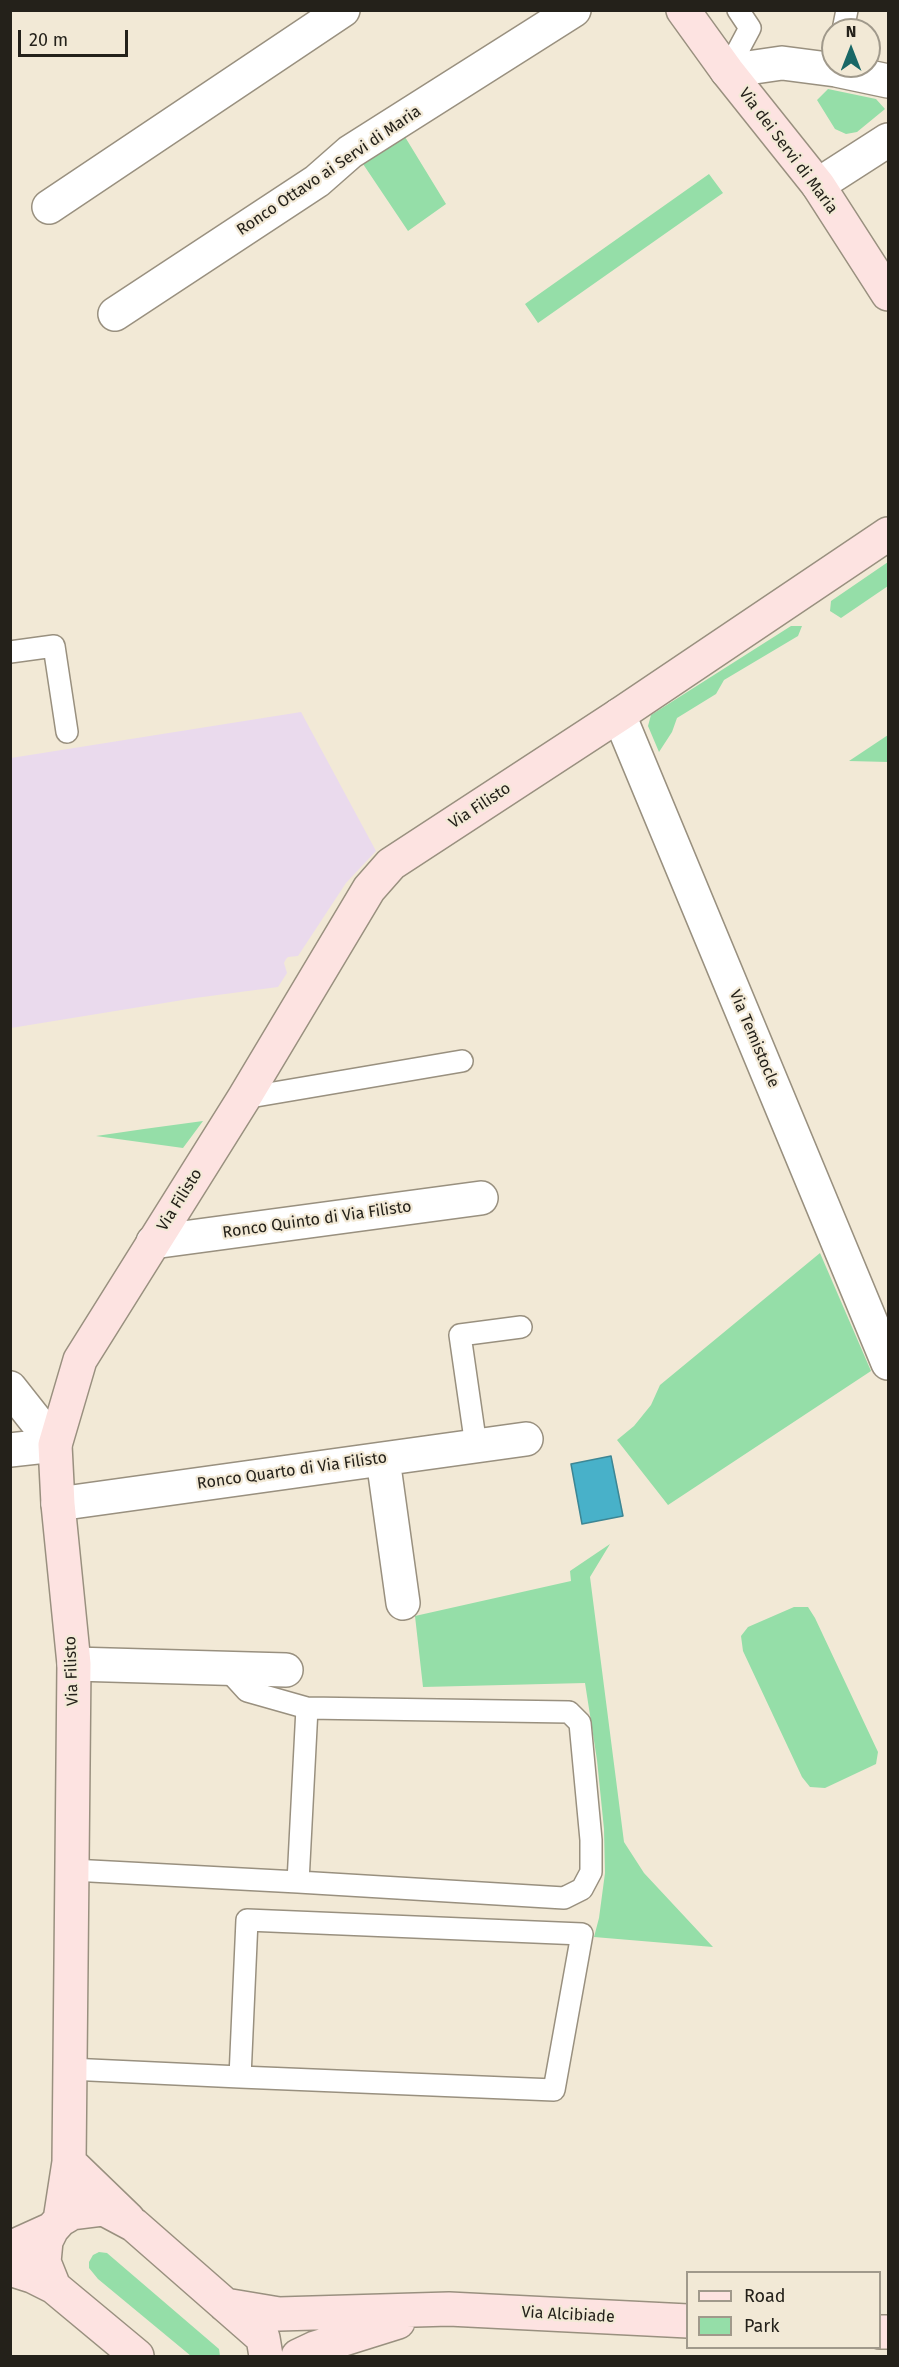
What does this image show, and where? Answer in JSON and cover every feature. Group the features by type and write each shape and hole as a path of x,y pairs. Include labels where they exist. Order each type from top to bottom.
{"street":[{"path":"49,207 343,10"},
{"name":"Ronco Ottavo ai Servi di Maria","path":"115,314 317,181 350,152 574,10"},
{"name":"Via dei Servi di Maria","path":"683,10 727,71 818,185 888,294"},
{"path":"727,71 782,63 821,67"},
{"path":"818,185 888,140"},
{"name":"Via Filisto","path":"54,2287 44,2262 46,2241 56,2224 69,2162 74,1664 58,1503 55,1445 80,1360 244,1098 369,889 391,864 888,534"},
{"name":"Via Temistocle","path":"618,715 888,1363"},
{"name":"Ronco Quinto di Via Filisto","path":"153,1242 481,1198"},
{"path":"10,1388 55,1445"},
{"name":"Ronco Quarto di Via Filisto","path":"58,1503 526,1439"},
{"path":"10,1450 55,1445"},
{"path":"383,1459 404,1603"},
{"path":"74,1664 286,1670"},
{"path":"69,2162 134,2224 263,2338 266,2356"},
{"path":"10,2248 72,2213 104,2209 134,2224"},
{"path":"10,2269 32,2276 54,2287 138,2356"},
{"path":"225,2305 279,2314 449,2309"},
{"path":"298,2356 375,2328 449,2309"},
{"name":"Via Alcibiade","path":"449,2309 686,2321"}],"lane":[{"path":"727,71 750,28 738,10"},
{"path":"10,652 54,646 67,732"},
{"path":"244,1098 462,1061"},
{"path":"476,1446 460,1335 521,1327"},
{"path":"72,1870 564,1898 582,1889 591,1872 591,1840 580,1722 569,1712 307,1708 247,1691 226,1668"},
{"path":"298,1882 307,1708"},
{"path":"69,2069 240,2077 554,2090 582,1934 247,1920 240,2077"}],"shaded area":[{"path":"301,712 376,851 346,883 298,956 286,959 284,963 287,973 278,987 11,1028 11,758"}],"green space":[{"path":"828,89 876,99 885,109 857,132 846,134 835,129 817,100"},
{"path":"402,132 446,204 408,231 359,158"},
{"path":"709,174 723,193 538,323 525,304"},
{"path":"888,562 888,586 841,618 830,611 831,601"},
{"path":"791,626 802,626 798,636 724,680 716,694 677,718 672,732 659,752 648,726 651,715"},
{"path":"888,735 888,762 849,761"},
{"path":"203,1121 183,1148 96,1136 144,1129"},
{"path":"820,1253 871,1371 668,1505 617,1440 634,1426 651,1405 660,1385"},
{"path":"610,1544 590,1577 624,1842 644,1873 713,1947 594,1937 605,1873 604,1829 597,1760 585,1683 423,1687 415,1616 571,1581 570,1571"},
{"path":"794,1607 808,1607 815,1618 878,1752 876,1764 825,1788 810,1787 802,1777 743,1651 741,1636 748,1627"},
{"path":"99,2252 107,2253 219,2349 220,2356 191,2356 98,2279 89,2268 89,2262 93,2255"}],"water":[{"path":"611,1456 623,1516 582,1524 571,1464"}]}
